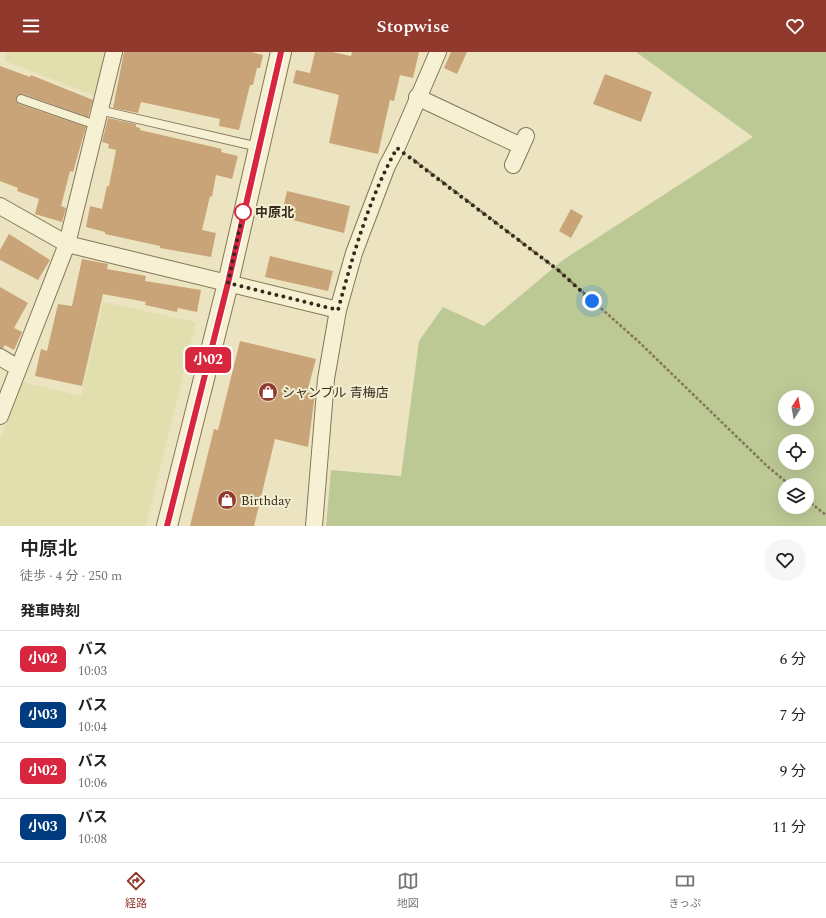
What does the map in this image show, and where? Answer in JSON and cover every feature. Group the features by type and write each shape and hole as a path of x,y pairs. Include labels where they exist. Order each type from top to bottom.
{"street":[{"path":"0,416 67,244 114,52"},
{"path":"167,526 228,283 281,52"},
{"path":"314,526 326,379 338,310 354,253 387,166 397,148 438,52"},
{"path":"418,97 523,141 513,166"},
{"path":"0,206 67,244 338,310"},
{"path":"0,357 18,368"}],"lane":[{"path":"21,99 98,118 259,147"}],"path":[{"path":"397,148 558,270 638,342 767,466 782,478"},
{"path":"814,506 826,515"}],"shaded area":[{"path":"7,52 106,52 95,96 5,61"},
{"path":"103,302 196,322 146,526 0,526 0,439 23,382 81,396"}],"green space":[{"path":"636,52 826,52 826,526 326,526 331,470 401,476 419,341 443,307 484,326 563,260 753,137"}],"building":[{"path":"124,52 251,52 263,55 260,68 257,68 253,85 250,85 239,130 219,126 220,119 141,102 138,113 113,108"},
{"path":"315,52 332,52 351,56 352,52 419,52 413,78 400,75 394,101 390,100 378,154 329,143 339,95 293,83 296,70 310,73"},
{"path":"451,52 467,52 457,74 444,68"},
{"path":"0,66 30,77 31,75 93,100 88,117 23,94 18,95 16,98 19,104 86,127 73,172 70,171 61,206 66,208 62,222 35,214 39,199 17,191 18,188 0,181"},
{"path":"605,74 652,92 641,122 593,104"},
{"path":"108,118 136,124 136,127 140,128 140,130 222,149 221,152 238,156 232,179 216,175 212,197 210,196 202,230 216,233 211,257 160,248 160,246 105,234 105,232 86,227 90,206 102,209 107,186 109,186 116,150 108,148 109,144 102,142"},
{"path":"287,191 350,206 344,233 281,217"},
{"path":"571,209 583,216 571,238 559,231"},
{"path":"9,234 50,260 38,280 0,260 0,250"},
{"path":"270,256 333,271 328,291 265,277"},
{"path":"82,259 108,264 107,269 146,276 145,281 201,290 197,312 178,308 177,312 145,305 146,302 103,294 82,386 35,376 41,349 47,351 58,304 72,306"},
{"path":"0,287 28,303 14,328 22,332 14,350 5,345 3,348 0,348"},
{"path":"240,341 316,359 307,392 315,394 308,447 275,439 254,526 190,526 214,429 218,430"}],"bus line":[{"name":"小02","path":"167,526 228,283 281,52"}],"place":[{"name":"中原北","path":"243,212"},
{"name":"シャンブル 青梅店","path":"268,392"},
{"name":"Birthday","path":"227,500"}],"route":[{"path":"243,212 244,211 228,283 338,310 354,253 387,166 397,148 558,270 592,301"}]}
